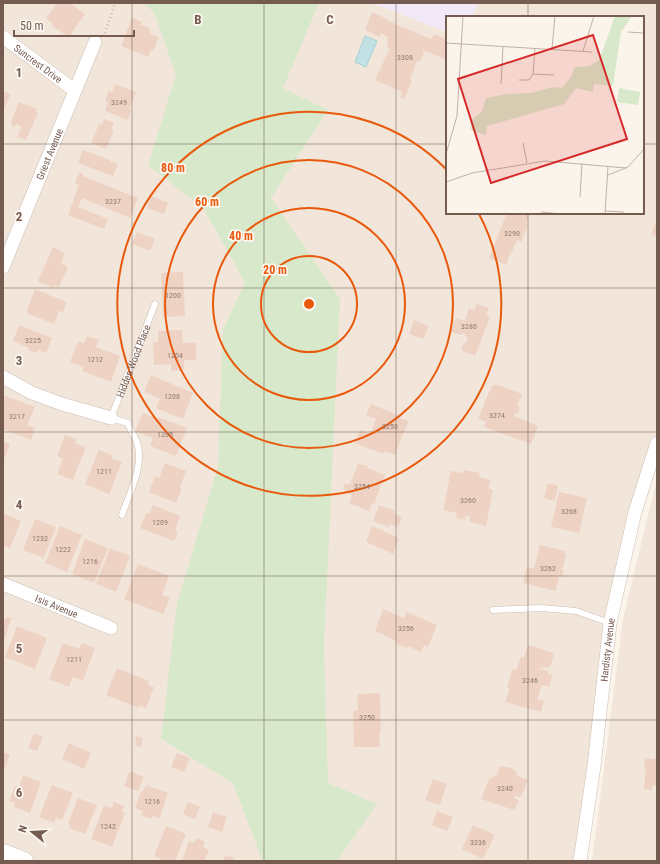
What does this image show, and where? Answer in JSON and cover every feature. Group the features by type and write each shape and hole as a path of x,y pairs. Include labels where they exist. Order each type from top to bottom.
{"street":[{"name":"Suncrest Drive","path":"3,37 74,90"},
{"name":"Griest Avenue","path":"3,266 74,90 99,40"},
{"path":"3,377 32,393 62,404 111,418"},
{"name":"Hardisty Avenue","path":"580,861 594,766 610,623 635,512 657,443"},
{"name":"Isis Avenue","path":"3,584 111,628"},
{"path":"3,853 24,861"}],"lane":[{"name":"Hidden Wood Place","path":"111,418 154,304"},
{"path":"111,418 128,423 131,433 138,444 139,457 136,474 122,515"},
{"path":"493,610 540,608 576,611 610,623"}],"path":[{"path":"99,40 115,3"}],"shaded area":[{"path":"3,3 372,3 446,32 446,214 644,214 644,16 473,16 478,3 657,3 657,447 610,623 580,861 3,861"},
{"path":"372,3 478,3 473,16 446,16 446,32"},
{"path":"657,478 657,861 592,861 623,619"}],"green space":[{"path":"143,3 319,3 283,88 328,110 271,198 340,299 324,645 328,783 377,804 337,861 262,860 233,783 161,739 177,604 218,466 223,330 245,282 203,208 148,165 176,75 154,12"}],"water":[{"path":"365,36 377,41 366,67 355,62"}],"building":[{"path":"57,3 70,3 85,14 69,37 52,26 53,24 46,18"},
{"path":"372,12 387,19 386,20 431,39 434,34 446,39 446,60 423,50 422,52 424,53 420,62 417,61 410,79 412,80 404,100 400,98 402,92 375,80 390,48 388,48 388,37 381,33 380,37 365,30"},
{"path":"132,18 142,22 140,25 150,28 150,34 159,37 153,51 151,50 148,57 121,46"},
{"path":"115,84 136,92 129,110 131,110 128,120 105,111 108,102 105,101 107,95 109,91 112,92"},
{"path":"3,91 11,94 3,111"},
{"path":"19,102 37,109 36,112 38,113 26,140 17,137 22,127 16,124 15,127 11,125"},
{"path":"104,119 114,123 112,129 114,130 106,149 91,143 99,124 102,125"},
{"path":"83,150 118,164 113,176 78,163"},
{"path":"79,172 83,174 83,176 138,198 130,218 82,198 78,207 108,219 104,229 68,215 79,185 75,183"},
{"path":"151,196 168,203 164,214 147,208"},
{"path":"507,214 530,214 526,225 528,225 521,242 517,240 506,265 489,258"},
{"path":"657,220 657,237 651,234"},
{"path":"137,232 155,239 150,251 132,244"},
{"path":"53,247 65,253 61,263 68,267 59,287 54,285 53,288 38,281"},
{"path":"183,272 185,316 163,317 161,273"},
{"path":"35,289 67,302 63,312 59,311 54,324 26,313"},
{"path":"477,304 489,308 486,315 490,317 475,356 461,350 468,338 465,336 466,334 463,333 461,335 449,331 453,320 456,321 457,318 465,321 469,308 474,310"},
{"path":"414,320 429,326 423,339 409,334"},
{"path":"19,325 52,338 46,353 38,350 37,353 28,350 29,348 13,341"},
{"path":"182,330 183,343 196,342 196,360 184,360 184,370 171,371 171,364 154,365 153,342 158,342 158,331"},
{"path":"87,336 99,340 96,347 120,356 111,382 82,371 84,367 70,362 78,341 84,343"},
{"path":"151,375 193,393 183,419 156,408 160,399 144,392"},
{"path":"495,384 522,394 517,406 520,407 518,414 515,413 514,416 538,426 531,444 484,427 486,422 478,419 492,385 494,386"},
{"path":"3,395 35,407 27,425 35,428 31,440 3,429"},
{"path":"371,404 398,415 397,417 409,421 395,455 384,451 383,454 355,443 360,430 370,434 376,419 366,415"},
{"path":"143,413 187,428 176,456 150,446 153,438 135,431"},
{"path":"65,435 77,440 75,443 86,447 73,480 57,474 63,459 57,456"},
{"path":"3,441 10,444 3,462"},
{"path":"99,450 113,456 112,459 122,462 109,494 85,484"},
{"path":"165,463 186,471 180,488 182,489 176,503 149,492 155,476 159,478"},
{"path":"358,464 368,466 367,468 385,475 374,504 372,503 369,511 349,503 352,495 346,493 347,492 343,488 344,484 350,484"},
{"path":"464,470 480,473 479,477 491,480 488,488 493,490 486,526 469,522 470,516 466,516 465,520 456,518 457,513 443,510 451,471 463,473"},
{"path":"548,483 558,486 555,501 544,498"},
{"path":"559,492 587,498 579,533 551,527"},
{"path":"153,505 180,516 175,531 178,532 174,541 140,528 146,513 149,514"},
{"path":"379,505 395,511 394,514 402,517 398,527 390,524 389,527 373,521"},
{"path":"3,513 21,521 10,548 3,545"},
{"path":"35,519 56,527 44,558 23,550"},
{"path":"60,526 82,535 67,572 45,563"},
{"path":"372,526 399,538 393,554 366,542"},
{"path":"85,539 108,548 94,583 72,574"},
{"path":"540,545 565,551 564,554 566,554 563,568 561,568 561,570 564,570 562,577 559,576 556,591 523,583 527,567 534,569"},
{"path":"110,548 130,556 116,592 96,584"},
{"path":"138,564 169,576 162,595 170,598 163,614 124,599"},
{"path":"383,609 404,618 407,612 437,625 428,647 424,645 421,652 408,646 407,648 395,643 396,641 375,631"},
{"path":"7,617 12,618 3,642 3,619 5,620"},
{"path":"17,626 47,638 35,669 5,657"},
{"path":"63,643 79,649 82,643 95,648 83,681 73,677 69,687 49,679"},
{"path":"528,645 554,653 551,666 550,665 549,668 541,667 540,669 548,671 548,674 553,674 549,687 542,685 537,699 544,701 541,712 505,702 510,689 507,688 512,669 516,670 521,657 524,658"},
{"path":"117,668 149,681 148,685 154,687 146,708 140,705 139,708 106,695"},
{"path":"380,693 380,747 354,747 353,711 358,710 357,694"},
{"path":"34,733 43,737 37,751 28,748"},
{"path":"136,736 143,738 141,747 135,746"},
{"path":"69,743 91,753 84,769 62,759"},
{"path":"3,752 10,755 3,773"},
{"path":"177,753 190,758 184,772 171,767"},
{"path":"656,753 657,786 653,785 652,790 644,789 646,769 644,768 645,758 655,759"},
{"path":"500,766 512,768 517,772 516,775 528,780 521,797 514,796 514,798 519,800 514,810 481,799 489,779 497,775"},
{"path":"130,771 144,777 138,791 124,786"},
{"path":"23,775 41,782 30,813 14,807 15,803 9,801 15,786 19,787"},
{"path":"433,779 447,784 440,805 425,800"},
{"path":"52,785 73,793 62,820 56,818 54,823 39,817"},
{"path":"146,785 168,793 160,818 153,816 152,819 141,816 143,811 135,808 141,791 143,792"},
{"path":"78,798 97,805 85,834 69,828 70,824 68,823"},
{"path":"114,802 124,806 122,812 125,813 112,847 91,839 104,805 112,808"},
{"path":"188,802 200,807 195,819 183,814"},
{"path":"437,811 453,817 447,831 432,825"},
{"path":"213,812 227,817 222,832 208,827"},
{"path":"473,825 495,835 483,859 462,849"},
{"path":"166,826 186,834 175,861 159,861 160,859 154,856"},
{"path":"197,838 205,842 203,847 209,850 204,861 182,861 189,841 194,843"},
{"path":"225,855 234,858 233,861 223,861"}]}
